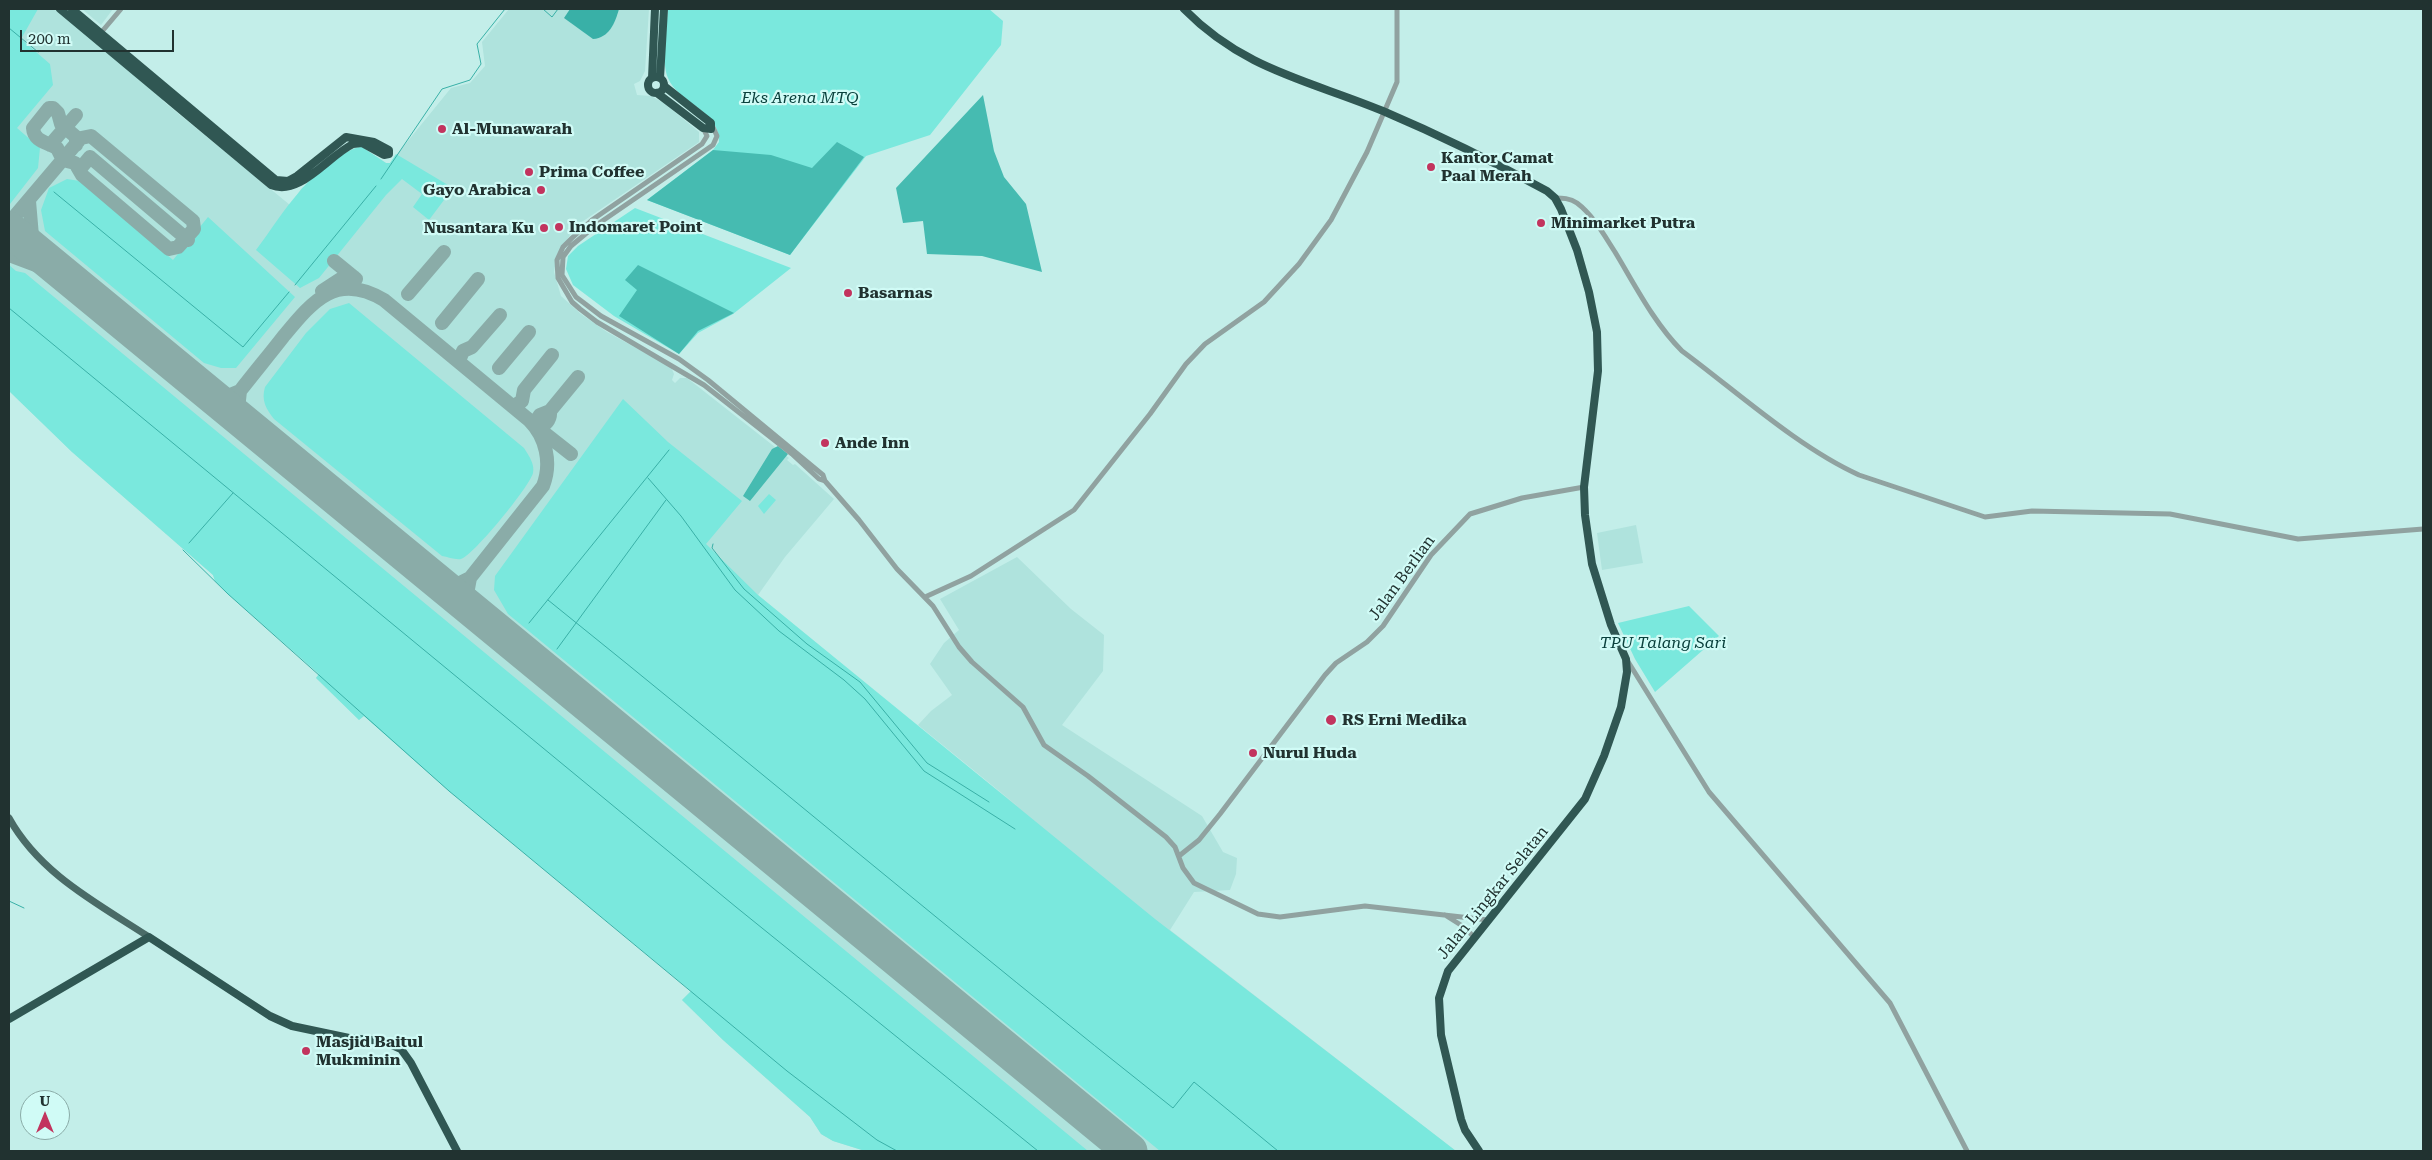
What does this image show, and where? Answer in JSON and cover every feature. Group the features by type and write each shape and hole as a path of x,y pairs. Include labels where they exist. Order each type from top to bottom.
{"highway":[{"path":"60,9 99,36 276,180 288,181 329,156 357,143 369,146 387,156 390,152 374,142 346,137 329,156"},
{"path":"72,9 99,36"},
{"path":"655,9 659,81 662,90 657,93"},
{"path":"659,81 664,9"},
{"path":"1184,9 1204,29 1233,49 1268,68 1385,112 1536,185 1555,198 1577,250 1589,292 1598,344 1598,371 1584,487 1585,515 1590,558 1611,625 1626,659"},
{"path":"659,81 711,123 711,129 703,128 657,93 649,89 648,82 659,81"},
{"name":"Jalan Lingkar Selatan","path":"1479,1151 1464,1130 1461,1120 1441,1035 1439,1016 1440,990 1448,971 1585,799 1604,756 1621,707 1627,672 1626,659"},
{"path":"9,1020 148,937 270,1016 300,1028 349,1038 383,1041 401,1049 411,1063 457,1151"}],"main road":[{"path":"9,818 26,846 42,864 148,937"}],"street":[{"path":"99,36 121,9"},
{"path":"925,597 971,576 1059,521 1082,502 1186,364 1209,339 1264,302 1299,264 1331,220 1385,112 1397,82 1399,71 1398,9"},
{"path":"711,123 717,136 713,144 595,226 571,246 563,257 562,276 576,297 601,316 679,359 708,380 823,475 825,482"},
{"path":"703,128 707,136 702,144 592,220 563,247 557,260 558,278 572,302 597,322 704,385 825,482 854,514 898,569 925,597 972,662 1023,708 1044,745 1088,776 1166,837 1179,856 1183,868 1194,883 1258,914 1280,917 1365,906 1488,920"},
{"path":"1555,198 1564,198 1575,202 1594,221 1653,314 1670,339 1682,351 1793,434 1840,466 1859,475 1985,517 2041,510 2170,514 2298,539 2423,529"},
{"path":"592,220 595,226"},
{"path":"704,385 708,380"},
{"name":"Jalan Berlian","path":"1179,856 1199,840 1336,663 1367,642 1383,626 1431,555 1470,514 1522,498 1584,487"},
{"path":"1626,659 1708,792 1890,1002 1967,1151"},
{"path":"1442,914 1464,927 1474,937"}],"shaded area":[{"path":"9,9 56,9 161,95 163,101 290,205 301,189 343,154 354,148 362,147 386,163 390,163 451,88 470,83 485,66 482,42 509,9 649,9 645,71 640,81 634,84 637,95 651,96 664,103 699,132 699,142 576,226 557,255 554,272 561,296 581,314 607,332 671,367 674,374 672,380 675,383 680,378 687,378 789,458 787,460 793,465 795,464 834,499 785,557 758,595 935,741 1020,808 918,725 931,711 952,695 930,664 944,643 959,630 940,599 1017,557 1071,609 1104,635 1103,671 1062,725 1202,816 1223,852 1237,858 1236,874 1230,890 1194,892 1170,930 1456,1151 865,1151 833,1141 821,1134 810,1117 723,1040 682,1000 691,991 449,791 364,716 359,720 316,678 319,674 228,594 215,581 213,575 72,452 9,391"},
{"path":"82,9 113,9 101,25"},
{"path":"570,9 619,9 616,19 607,33 593,39 564,18"},
{"path":"983,95 994,151 1004,177 1026,204 1042,272 982,256 927,254 923,221 903,223 896,188"},
{"path":"837,142 864,157 790,255 647,200 713,150 771,155 812,168"},
{"path":"638,265 734,313 698,331 679,354 619,316 637,290 625,280"},
{"path":"778,446 788,454 750,501 743,496 772,449"},
{"path":"1636,525 1643,563 1602,570 1597,533"}],"green space":[{"path":"9,9 38,9 21,39 50,64 53,85 17,128 40,148 38,168 10,204"},
{"name":"Eks Arena MTQ","path":"668,9 989,9 1003,21 1001,45 930,135 866,156 790,255 647,200 713,150 719,142 718,131 713,122 673,87 668,78 665,54"},
{"path":"362,147 386,163 390,163 396,154 453,188 429,220 413,207 422,194 402,179 386,195 319,278 300,288 256,250 288,205 305,185 338,157 355,148"},
{"path":"67,179 80,181 173,260 208,217 295,297 236,368 221,368 204,363 45,231 41,210 49,188"},
{"path":"635,208 791,268 733,314 698,333 679,354 614,316 573,285 566,269 568,256 578,246"},
{"path":"9,265 16,271 25,273 1088,1151 865,1151 833,1141 821,1134 810,1117 723,1040 682,1000 691,991 449,791 364,716 359,720 316,678 319,674 228,594 215,581 213,575 72,452 9,391"},
{"path":"349,303 524,448 531,460 533,473 522,492 488,534 461,559 442,556 274,419 267,408 264,400 265,387 306,333 330,309"},
{"path":"623,399 668,442 742,501 706,544 758,595 1155,919 1456,1151 1160,1151 508,614 494,590 495,576"},
{"path":"769,494 776,500 764,514 758,506"},
{"name":"TPU Talang Sari","path":"1689,606 1719,636 1655,692 1635,659 1618,623"}],"waterway":[{"path":"381,179 442,89 470,80 481,64 477,44 505,9"},
{"path":"543,9 552,17 558,9"},
{"path":"9,28 38,52"},
{"path":"295,285 376,186"},
{"path":"54,192 243,347 289,292"},
{"path":"9,308 736,907 1038,1151"},
{"path":"529,623 669,450"},
{"path":"648,478 681,516 735,590 779,631 844,680 865,699 924,771 1015,829"},
{"path":"189,543 233,493"},
{"path":"557,649 666,500"},
{"path":"713,544 712,548 744,589 807,644 860,682 927,763 989,802"},
{"path":"183,550 228,594 449,791 787,1071 877,1140 897,1151"},
{"path":"548,600 1173,1108 1194,1082 1278,1151"},
{"path":"9,901 24,908"}],"taxiway":[{"path":"9,223 81,138 91,136 193,221 194,229 178,247 169,249 82,175 75,163 63,160 57,148 38,139 33,128 49,108 53,108 58,113 61,124 76,137 76,145"},
{"path":"50,145 76,115"},
{"path":"80,169 90,157 188,240"},
{"path":"29,201 32,236 42,257"},
{"path":"408,294 444,252"},
{"path":"9,255 62,275 99,304"},
{"path":"334,261 356,279"},
{"path":"322,291 342,278 354,277"},
{"path":"442,323 478,279"},
{"path":"244,422 238,409 240,391 304,312 315,302 326,294 352,289 367,292 384,300 529,420 540,434 546,451 547,468 543,486 470,578 467,594 470,609"},
{"path":"459,361 463,351 472,347 500,315"},
{"path":"499,368 529,332"},
{"path":"514,406 522,401 524,390 552,355"},
{"path":"550,411 578,377"},
{"path":"211,395 223,398 240,391"},
{"path":"537,429 540,427 543,426 547,422 550,417 550,411 540,415 534,424 538,428 571,454"},
{"path":"438,582 458,584 470,578"}],"runway":[{"path":"9,229 1130,1151"}],"place":[{"name":"Al-Munawarah","path":"442,129"},
{"name":"Kantor Camat Paal Merah","path":"1431,167"},
{"name":"Prima Coffee","path":"529,172"},
{"name":"Gayo Arabica","path":"541,190"},
{"name":"Minimarket Putra","path":"1541,223"},
{"name":"Indomaret Point","path":"559,227"},
{"name":"Nusantara Ku","path":"544,228"},
{"name":"Basarnas","path":"848,293"},
{"name":"Ande Inn","path":"825,443"},
{"name":"RS Erni Medika","path":"1331,720"},
{"name":"Nurul Huda","path":"1253,753"},
{"name":"Masjid Baitul Mukminin","path":"306,1051"}]}
